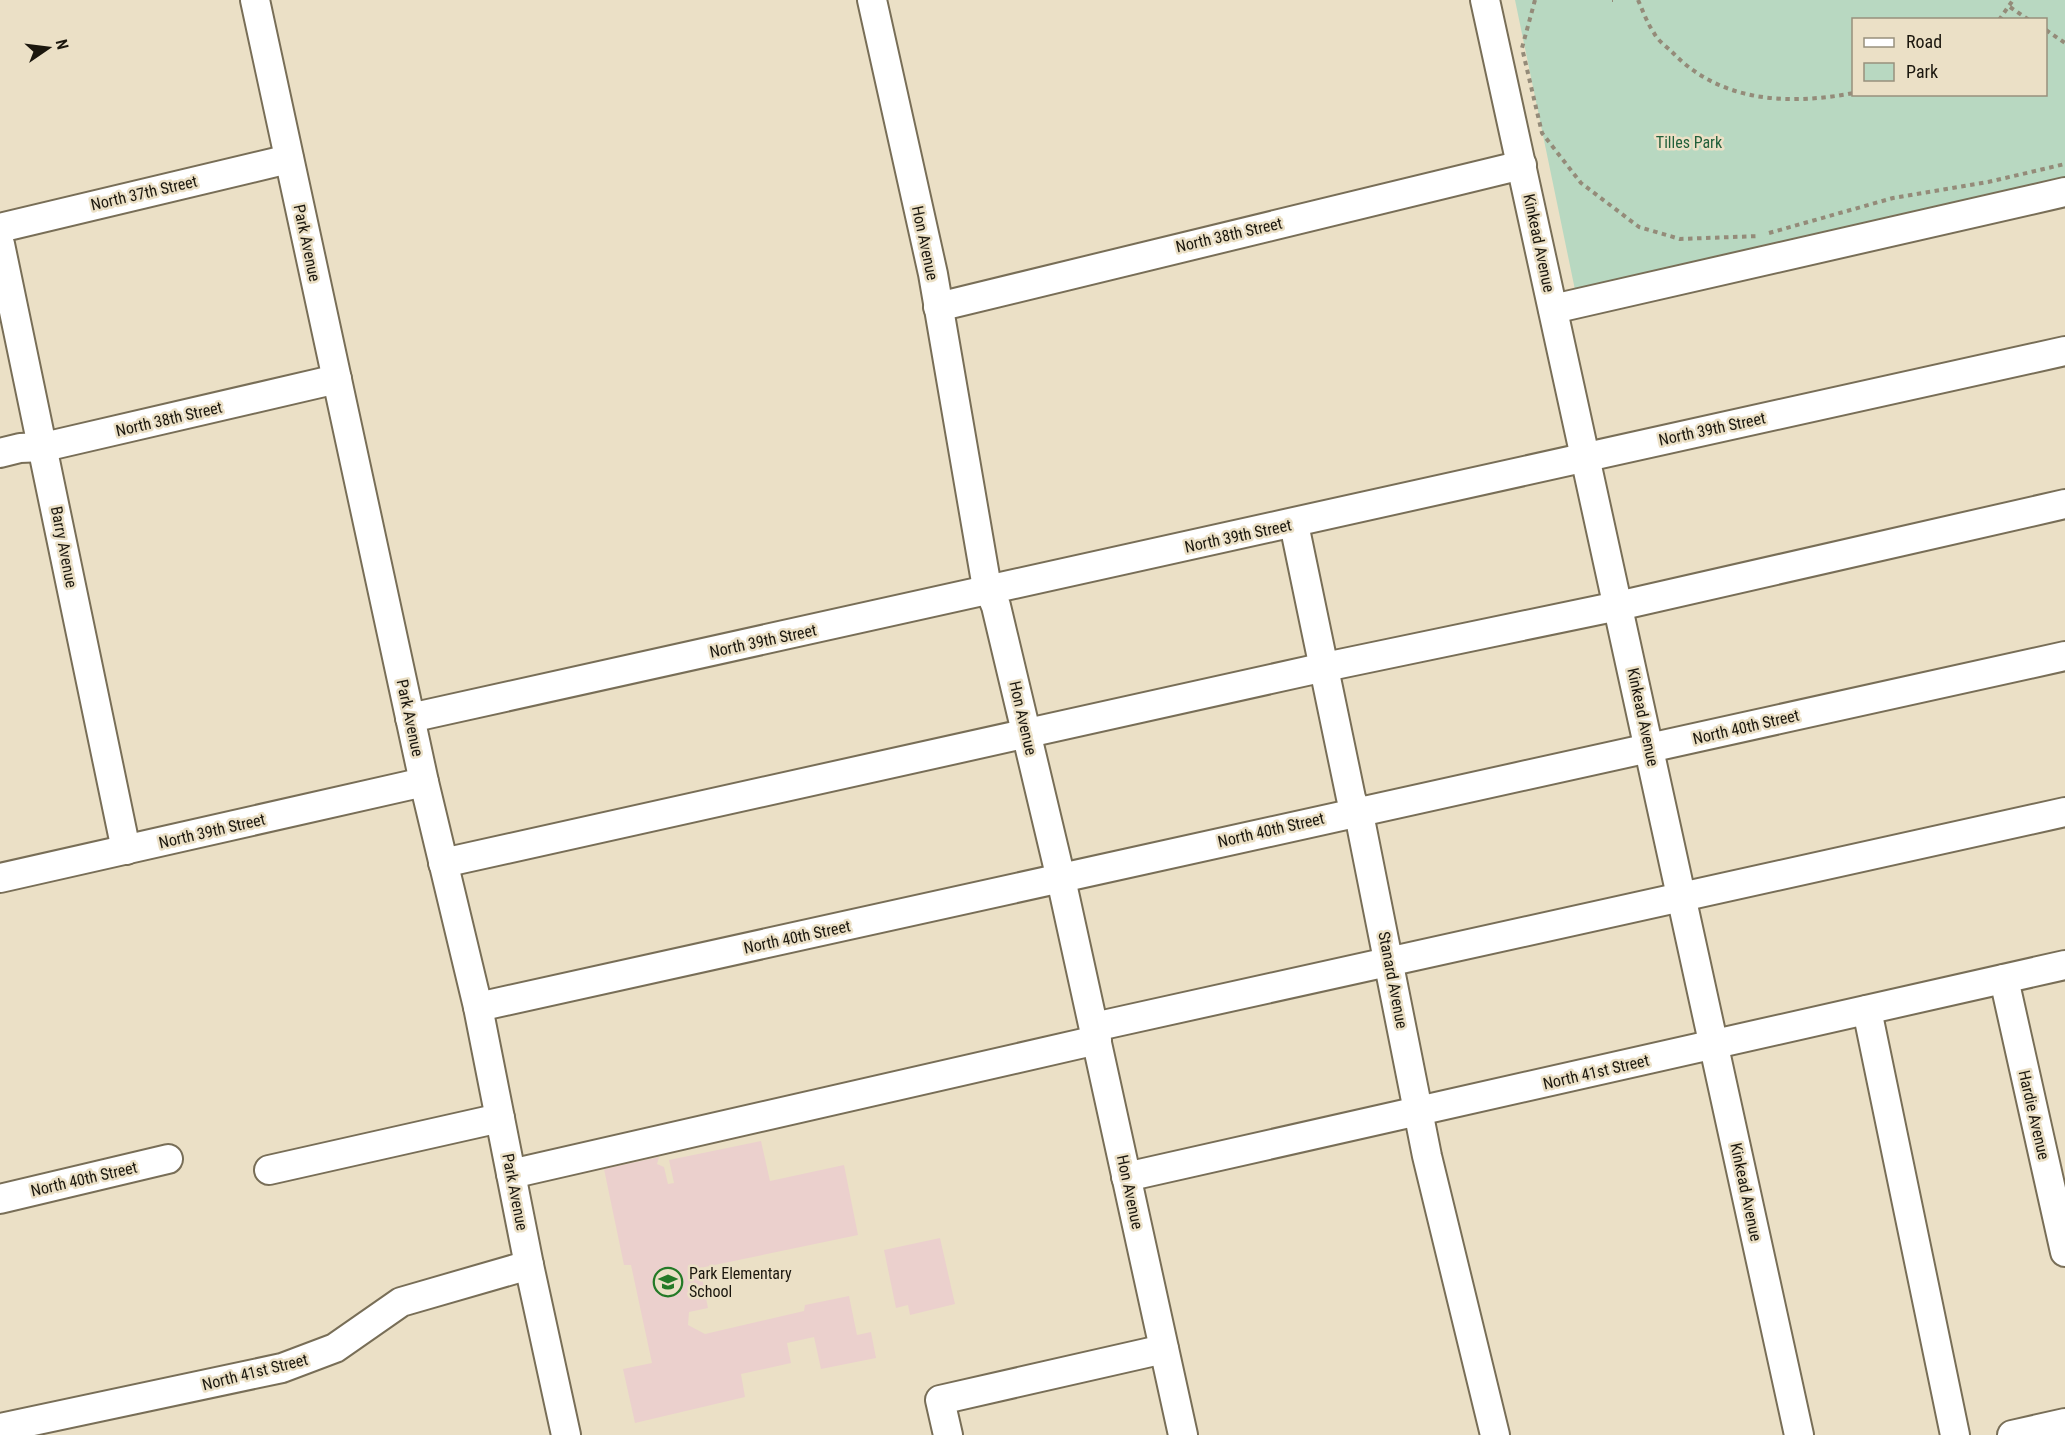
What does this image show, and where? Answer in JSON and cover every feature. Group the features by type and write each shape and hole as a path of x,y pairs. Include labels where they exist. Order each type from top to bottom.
{"street":[{"name":"Park Avenue","path":"255,0 424,782 478,1007 529,1265 566,1435"},
{"name":"Hon Avenue","path":"872,0 938,307 966,477 990,591 996,606 1061,879 1183,1435"},
{"name":"Kinkead Avenue","path":"1485,0 1799,1435"},
{"name":"North 37th Street","path":"0,228 289,159"},
{"name":"North 38th Street","path":"938,307 1522,165"},
{"path":"1553,309 2065,192"},
{"name":"Barry Avenue","path":"0,244 126,850"},
{"name":"North 39th Street","path":"410,718 1294,524 2065,351"},
{"name":"North 38th Street","path":"0,453 20,448 44,447 337,379"},
{"path":"443,863 1325,667 1618,606 2065,504"},
{"name":"Stanard Avenue","path":"1294,524 1351,798 1389,960 1418,1112 1495,1435"},
{"name":"North 40th Street","path":"478,1007 2065,656"},
{"name":"North 39th Street","path":"0,878 424,782"},
{"path":"511,1174 1389,960 1682,898 2065,812"},
{"name":"North 41st Street","path":"1126,1177 2065,965"},
{"name":"Hardie Avenue","path":"2004,979 2065,1252"},
{"path":"1867,1010 1955,1435"},
{"path":"269,1170 500,1118"},
{"name":"North 40th Street","path":"0,1199 168,1159"},
{"name":"North 41st Street","path":"0,1428 282,1368 335,1348 401,1302 529,1265"},
{"path":"948,1435 940,1400 1164,1349"},
{"path":"2012,1435 2061,1428"}],"path":[{"path":"1535,0 1522,48 1542,134 1581,183 1639,227 1680,239 1758,236 1893,198 1988,182 2065,164"},
{"path":"1638,0 1654,34 1685,66 1727,90 1766,99 1816,100 1852,93"},
{"path":"2001,18 2013,0"},
{"path":"2010,7 2026,18"},
{"path":"2047,31 2065,43"}],"shaded area":[{"name":"Park Elementary School","path":"761,1141 770,1181 844,1165 858,1235 700,1268 708,1308 689,1312 688,1325 705,1334 804,1311 805,1305 849,1296 857,1335 871,1332 876,1358 821,1369 814,1337 787,1343 791,1363 741,1374 745,1397 635,1423 623,1369 652,1363 631,1265 624,1265 604,1169 659,1157 657,1164 664,1167 668,1184 674,1183 669,1160"},
{"path":"940,1238 955,1304 910,1315 908,1305 896,1308 884,1250"}],"green space":[{"name":"Tilles Park","path":"1515,0 2065,0 2065,200 1580,314"}],"place":[{"name":"Park Elementary School","path":"668,1282"}]}
